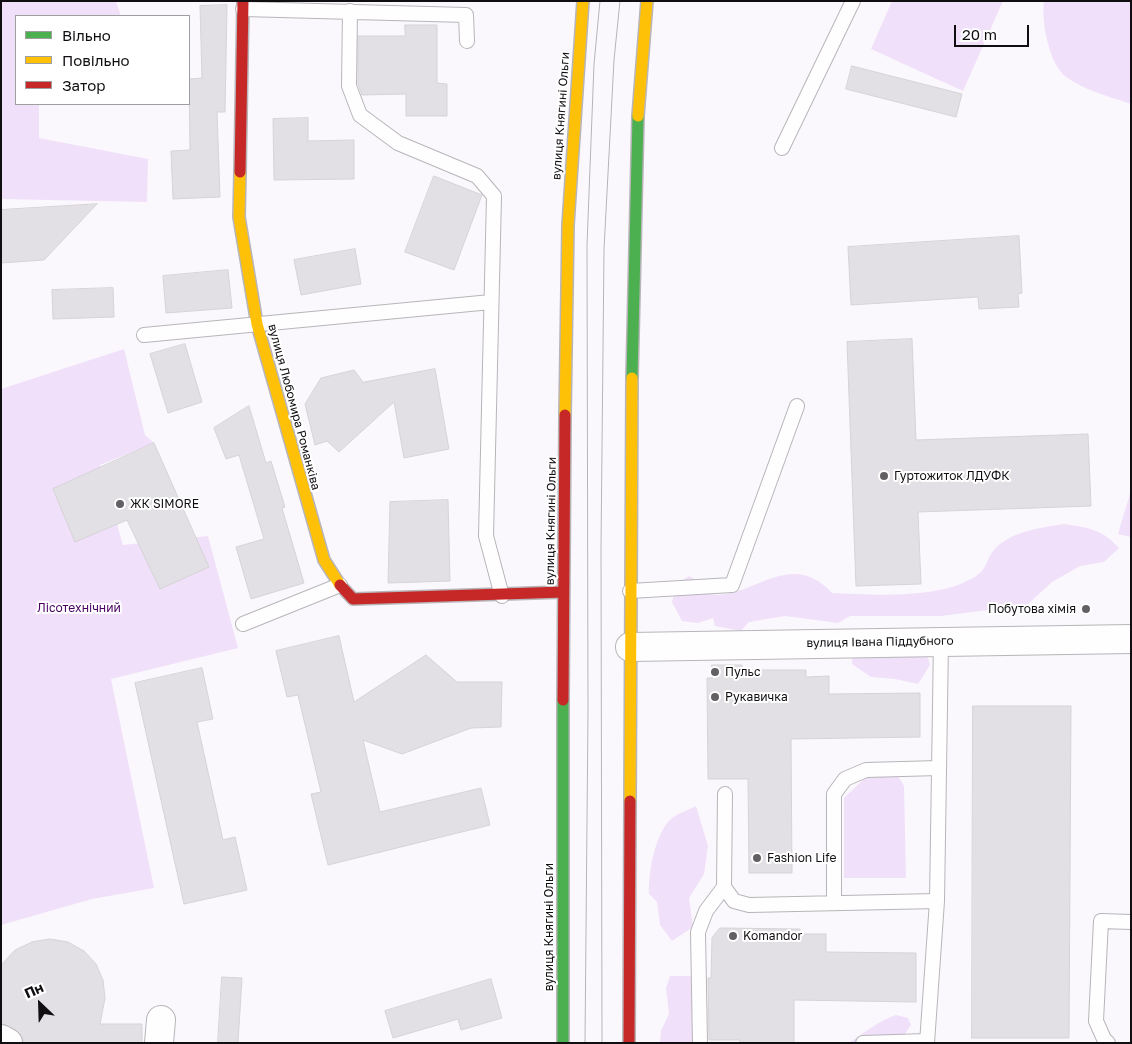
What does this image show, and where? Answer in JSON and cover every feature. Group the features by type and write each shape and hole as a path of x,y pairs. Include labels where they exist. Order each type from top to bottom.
{"main road":[{"name":"вулиця Княгині Ольги","path":"563,1043 563,592 568,225 583,1"},
{"path":"629,1043 630,590 637,129 647,1"},
{"name":"вулиця Любомира Романківа","path":"243,5 240,217 257,324 303,492 324,560 340,586 353,599 502,596 563,592"}],"street":[{"name":"вулиця Івана Піддубного","path":"630,648 1131,639"},
{"path":"1,1039 8,1043"}],"lane":[{"path":"782,148 853,1"},
{"path":"243,5 466,15 467,41"},
{"path":"350,11 349,86 360,115 398,143 477,176 494,196 486,536 502,596"},
{"path":"144,335 491,302"},
{"path":"630,590 732,585 797,406"},
{"path":"243,624 340,586"},
{"path":"863,1043 927,1042 937,901 940,641"},
{"path":"834,902 834,794 845,779 866,770 938,768"},
{"path":"725,794 724,887 734,901 749,905 937,901"},
{"path":"700,1043 698,932 706,911 724,887"},
{"path":"1108,1043 1104,1039 1096,1021 1101,921 1131,922"}],"green space":[{"path":"1,1 116,1 121,15 15,15 15,105 39,105 39,138 148,159 147,202 1,199"},
{"path":"892,1 1003,1 963,91 871,49"},
{"path":"1044,1 1131,1 1131,104 1081,86 1060,71 1051,53 1045,30"},
{"name":"Лісотехнічний","path":"124,349 145,435 154,443 100,465 123,545 208,536 238,648 111,679 154,888 92,899 1,925 1,389"},
{"path":"1131,490 1131,537 1118,534"},
{"path":"1064,524 1101,533 1119,548 1104,562 1080,566 1052,582 1027,605 1010,615 988,610 941,616 850,616 838,623 785,616 749,622 741,631 715,626 713,618 698,623 682,621 672,602 677,584 689,576 704,585 709,594 739,591 770,579 800,574 816,580 832,593 888,595 929,592 966,582 980,573 994,550 1009,538 1026,531"},
{"path":"854,641 924,644 930,665 918,684 895,679 871,677 852,664"},
{"path":"867,776 898,776 904,786 906,878 844,878 844,798"},
{"path":"696,806 708,846 704,874 689,898 693,927 672,941 660,925 657,902 649,894 651,865 657,843 666,824 674,816"},
{"path":"670,976 692,976 697,986 697,1043 660,1043 661,1031 669,1014 666,988"},
{"path":"896,1015 908,1018 911,1025 899,1043 848,1043 877,1024"}],"building":[{"path":"227,5 225,112 217,112 220,197 173,199 171,151 190,150 190,79 202,78 200,6"},
{"path":"405,25 437,25 437,83 447,84 447,116 406,116 406,94 362,95 358,84 358,36 405,36"},
{"path":"852,66 962,94 956,117 846,89"},
{"path":"308,118 308,141 354,140 354,179 274,180 273,119"},
{"path":"434,176 482,195 454,270 405,252"},
{"path":"97,204 44,260 1,263 1,210"},
{"path":"1019,236 1022,293 1018,294 1019,307 979,309 978,297 851,305 848,247"},
{"path":"355,249 361,284 301,295 294,260"},
{"path":"228,270 232,308 166,313 163,276"},
{"path":"113,288 114,317 53,319 52,290"},
{"path":"912,339 916,440 1088,434 1091,506 918,512 921,584 856,586 847,342"},
{"path":"185,344 202,402 168,413 150,354"},
{"path":"435,369 449,449 404,458 394,402 339,452 327,441 315,445 305,404 321,378 354,370 363,382"},
{"path":"249,406 266,463 271,461 285,507 282,508 304,583 251,599 236,547 264,539 239,455 226,459 214,428"},
{"name":"ЖК SIMORE","path":"154,443 209,567 160,589 127,520 75,542 53,489"},
{"path":"448,500 450,581 388,583 390,502"},
{"path":"339,636 354,702 426,655 457,682 502,682 501,727 471,728 402,754 363,740 380,812 481,788 490,825 328,865 311,794 321,792 298,695 287,697 276,651"},
{"path":"712,665 742,665 742,670 806,670 806,677 829,676 829,694 920,693 920,737 791,739 792,873 749,873 748,779 708,779 707,678 712,678"},
{"path":"202,668 213,719 197,722 223,840 235,837 247,890 184,904 135,683"},
{"path":"973,706 1071,706 1069,1038 972,1038"},
{"path":"720,928 800,929 799,934 826,934 826,952 916,953 916,1002 794,1000 794,1043 740,1043 740,1040 709,1040 708,978 711,978 712,938"},
{"path":"50,939 68,942 84,951 96,964 103,980 105,998 100,1024 142,1024 142,1043 24,1043 22,1036 16,1030 1,1023 1,965 15,950 32,942"},
{"path":"222,977 242,978 238,1043 218,1043"},
{"path":"491,979 502,1018 461,1030 458,1019 393,1038 385,1011"}],"tram line":[{"path":"585,1043 588,712 587,245 594,64 600,1"},
{"path":"602,1043 601,547 604,249 614,60 620,1"}],"traffic: fast":[{"path":"632,378 638,116"},
{"path":"563,700 563,1043"}],"traffic: slow":[{"path":"565,415 568,225 583,1"},
{"path":"638,116 647,1"},
{"path":"240,172 239,217 257,324 324,560 340,585"},
{"path":"630,801 632,378"}],"traffic: jam":[{"path":"240,172 243,1"},
{"path":"563,700 565,415"},
{"path":"340,585 353,599 563,592"},
{"path":"629,1043 630,801"}],"place":[{"name":"Гуртожиток ЛДУФК","path":"884,476"},
{"name":"ЖК SIMORE","path":"120,504"},
{"name":"Побутова хімія","path":"1086,609"},
{"name":"Пульс","path":"715,672"},
{"name":"Рукавичка","path":"715,697"},
{"name":"Fashion Life","path":"757,858"},
{"name":"Komandor","path":"733,936"}]}
